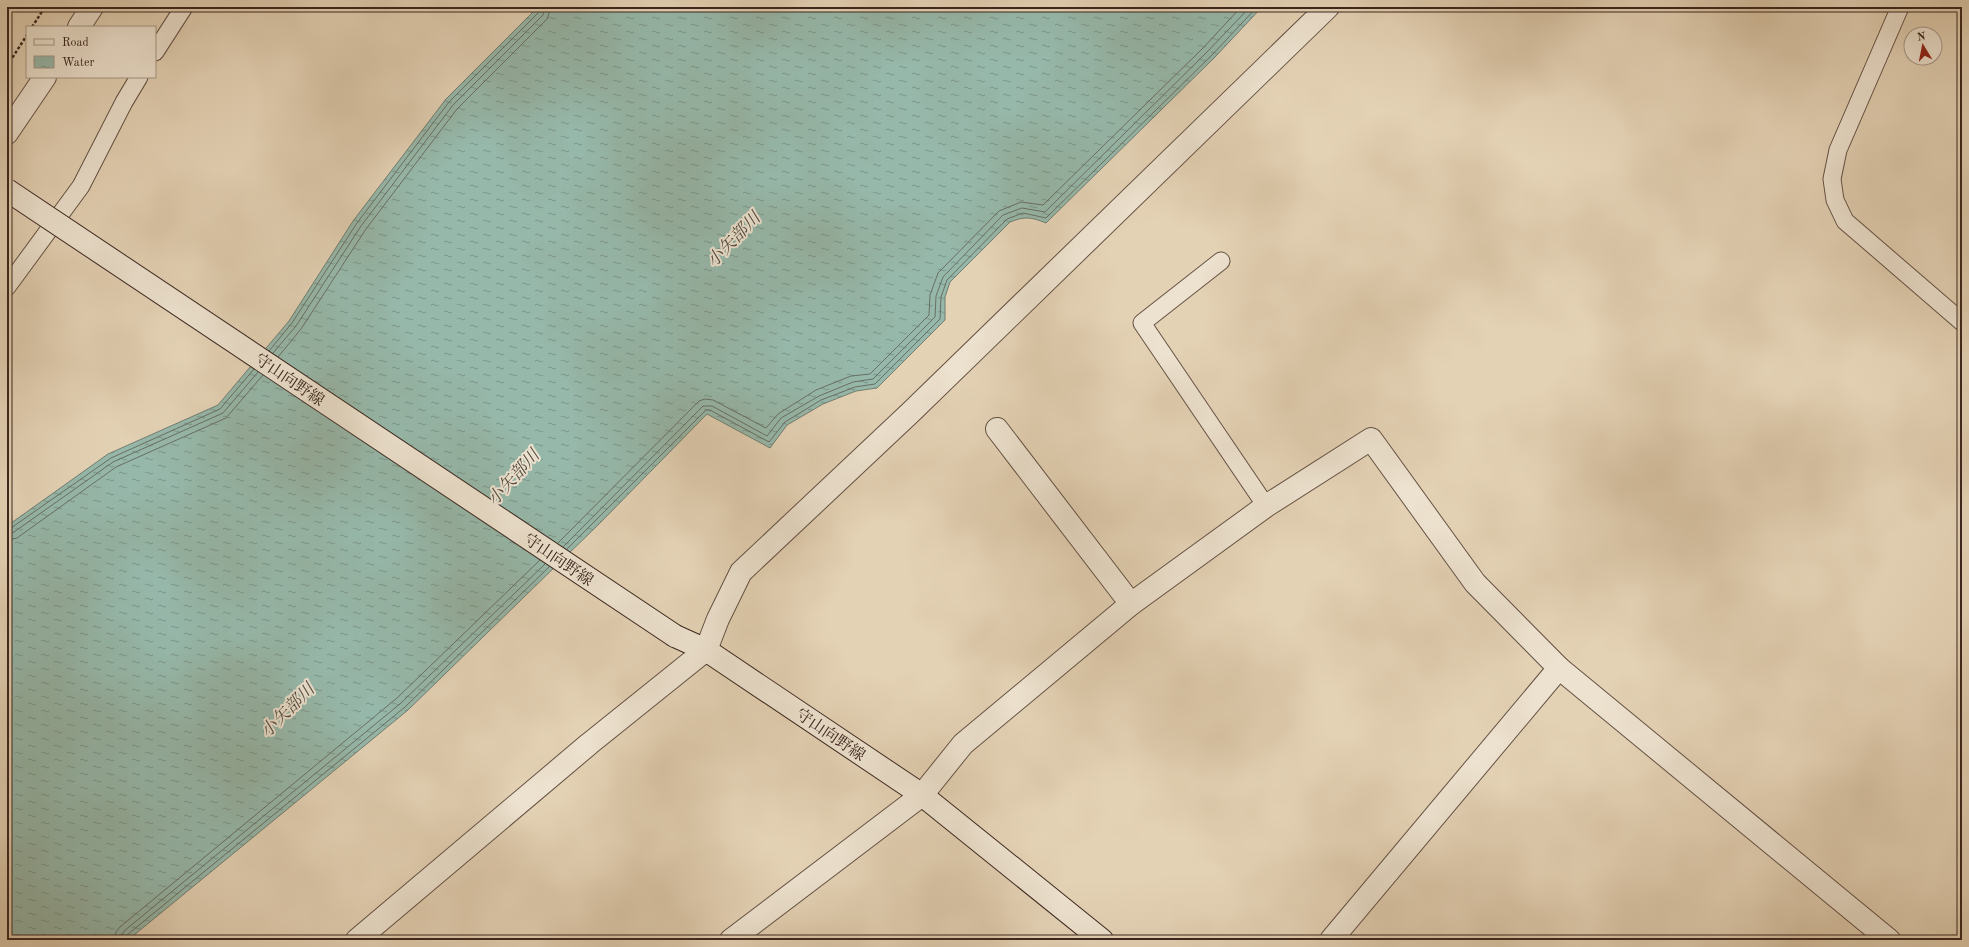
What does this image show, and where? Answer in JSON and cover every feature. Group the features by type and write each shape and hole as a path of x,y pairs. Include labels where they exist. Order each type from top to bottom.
{"street":[{"path":"80,26 92,7"},
{"path":"357,940 589,744 706,650 718,619 741,572 910,413 1328,7"},
{"path":"7,133 44,78"},
{"name":"守山向野線","path":"7,190 675,636 706,650 922,795 1102,940"},
{"path":"997,429 1131,604"},
{"path":"731,940 922,795 963,744 1131,604 1266,506 1371,439 1475,583 1559,668 1889,940"},
{"path":"1331,940 1559,668"}],"lane":[{"path":"156,50 184,7"},
{"path":"1900,7 1838,150 1832,179 1835,200 1845,221 1962,322"},
{"path":"7,287 81,186 124,102 138,78"},
{"path":"1220,261 1142,323 1266,506"}],"path":[{"path":"33,26 45,7"},
{"path":"7,66 26,37"}],"water":[{"name":"小矢部川","path":"538,7 1262,7 1215,57 1046,223 1028,218 1010,222 950,282 945,297 945,320 877,388 856,391 823,404 787,425 770,448 707,414 599,524 408,710 128,940 7,940 7,526 108,454 218,405 289,321 353,221 446,99"}]}
